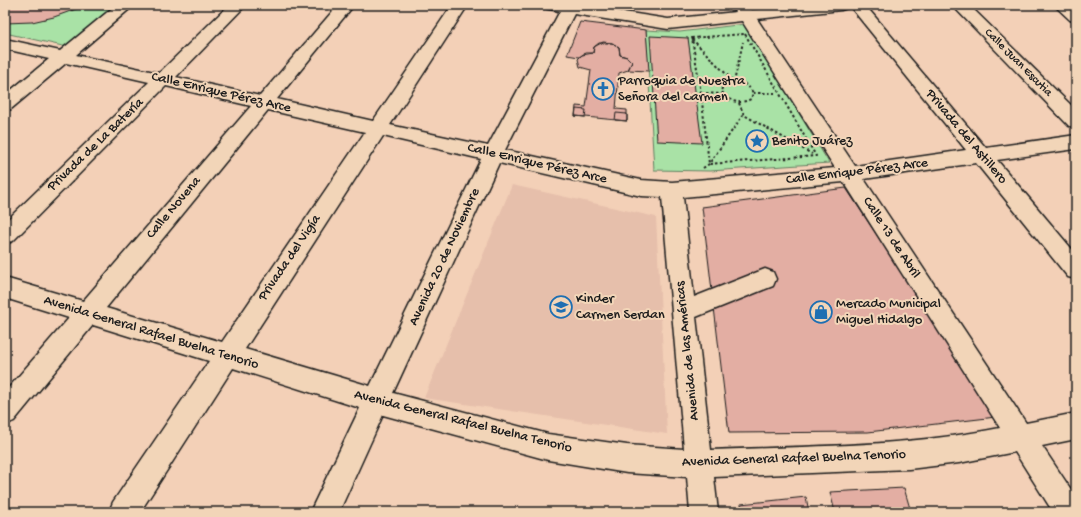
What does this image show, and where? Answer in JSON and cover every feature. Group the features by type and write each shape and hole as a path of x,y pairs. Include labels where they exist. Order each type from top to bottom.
{"street":[{"path":"5,105 126,5"},
{"name":"Privada de La Batería","path":"5,235 238,5"},
{"name":"Calle Novena","path":"5,412 86,313 346,5"},
{"name":"Privada del Vigía","path":"123,512 460,5"},
{"path":"563,6 652,23 682,24 743,10 841,5"},
{"name":"Privada del Astillero","path":"857,5 1076,270"},
{"name":"Calle Juan Escutia","path":"960,5 1076,121"},
{"path":"1062,5 1076,17"},
{"name":"Avenida 20 de Noviembre","path":"324,512 378,401 563,6"},
{"name":"Calle 13 de Abril","path":"743,10 1069,512"},
{"name":"Calle Enrique Pérez Arce","path":"5,44 641,188 672,190 849,174 1076,142"},
{"name":"Avenida de las Américas","path":"672,190 704,512"},
{"path":"684,311 764,279"},
{"name":"Avenida General Rafael Buelna Tenorio","path":"5,288 378,401 548,447 627,458 700,464 909,456 959,450 1076,426"}],"path":[{"path":"734,82 745,34 743,10"},
{"path":"682,24 692,38 734,82"},
{"path":"692,38 745,34"},
{"path":"745,34 816,156"},
{"path":"692,38 701,93 709,164"},
{"path":"722,94 721,90 725,84 734,82 747,85 753,93"},
{"path":"701,93 722,94 727,99 739,103 751,99 753,93"},
{"path":"753,93 779,93"},
{"path":"739,103 744,115 849,174"},
{"path":"703,168 709,164 744,115"},
{"path":"709,164 816,156"}],"shaded area":[{"name":"Kinder Carmen Serdan","path":"512,185 656,217 667,434 424,398"}],"green space":[{"path":"5,5 119,5 67,47 5,33"},
{"path":"745,24 829,163 710,171 654,170 646,30 680,32"}],"building":[{"path":"11,5 87,5 54,17 32,22 5,23 5,10"},
{"path":"580,22 646,30 649,71 628,70 632,62 627,57 620,55 619,47 612,43 599,43 594,47 593,53 585,53 579,57 567,55"},
{"path":"650,36 688,38 702,143 657,141"},
{"name":"Parroquia de Nuestra Señora del Carmen","path":"603,42 612,43 619,47 620,55 627,57 632,62 628,70 619,73 616,109 627,110 627,121 575,116 576,106 586,107 591,70 580,67 578,59 582,55 593,53 594,47"},
{"path":"576,109 586,110 585,117 575,116"},
{"path":"616,113 627,114 627,121 615,120"},
{"name":"Mercado Municipal Miguel Hidalgo","path":"846,188 996,417 868,432 729,433 702,207"},
{"path":"904,488 911,512 835,512 830,492"},
{"path":"806,497 809,512 742,512 741,504"}],"place":[{"name":"Parroquia de Nuestra Señora del Carmen","path":"603,89"},
{"name":"Benito Juárez","path":"757,141"},
{"name":"Kinder Carmen Serdan","path":"561,307"},
{"name":"Mercado Municipal Miguel Hidalgo","path":"821,312"}]}
